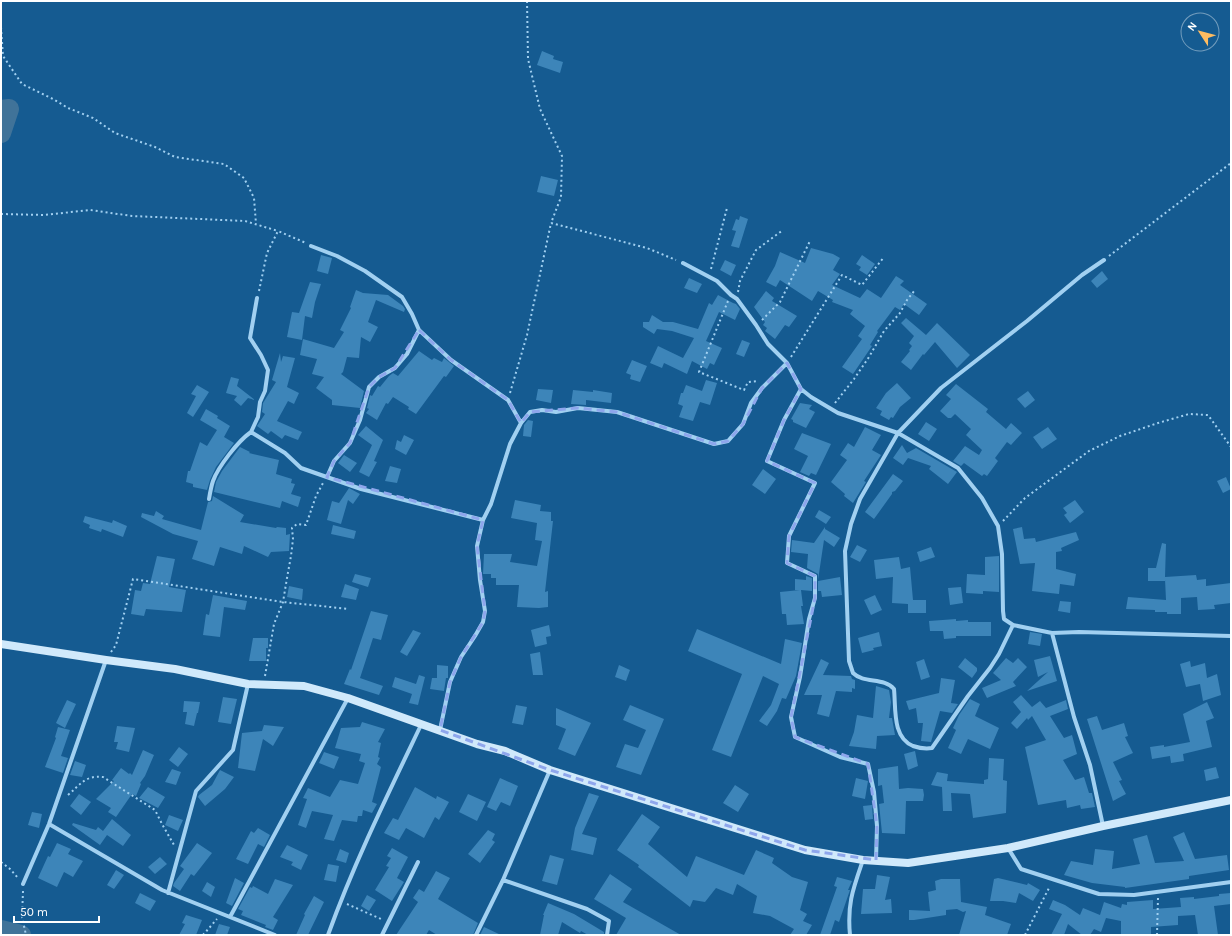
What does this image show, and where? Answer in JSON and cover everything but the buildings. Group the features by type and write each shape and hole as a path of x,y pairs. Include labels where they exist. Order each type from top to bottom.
{"main road":[{"path":"1,644 175,669 248,684 304,686 348,698 477,744 505,751 550,770 805,850 863,860 908,863 1008,848 1104,826 1231,800"}],"street":[{"path":"311,246 337,256 365,271 402,297 419,330 451,360 508,400 521,423"},
{"path":"1013,625 999,654 990,668 968,696 932,748 919,748 903,740 899,734 894,689 892,686 860,678 852,673 850,662 845,551 851,524 860,499 898,432 941,388 1027,322 1082,275 1104,260"},
{"path":"683,263 717,281 737,299 768,344 787,363 801,388 811,397 838,413 898,432 958,468 982,498 998,526 1002,554 1004,619 1013,625 1052,633 1079,632 1231,636"},
{"path":"209,499 214,480 229,456 244,437 251,432 258,417 260,402 265,391 268,370 262,355 250,338 258,298"},
{"path":"327,477 334,461 350,444 360,420 369,387 378,377 396,368 407,354 419,330"},
{"path":"440,730 450,682 461,657 483,622 485,611 477,546 483,520 491,504 510,444 521,423 530,412 542,410 556,412 578,408 617,412 714,444 728,441 743,424 751,402 762,388 787,363"},
{"path":"801,388 784,420 767,461 815,483 789,536 787,563 815,576 815,598 809,619 800,677 791,717 795,737 840,756 868,764 874,792 877,826 876,860"},
{"path":"251,432 285,453 301,468 361,489 483,520"},
{"path":"1052,633 1074,717 1090,766 1104,826"},
{"path":"23,884 49,824 106,660"},
{"path":"168,893 196,791 233,750 248,684"},
{"path":"230,917 348,698"},
{"path":"328,935 340,901 382,806 421,725"},
{"path":"476,935 503,880 550,770"},
{"path":"49,824 168,893 275,935"},
{"path":"1008,848 1021,869 1099,894 1134,895 1231,882"},
{"path":"850,935 849,911 852,893 863,860"},
{"path":"382,935 387,922 418,862"},
{"path":"503,880 587,908 609,921 607,935"}],"path":[{"path":"508,400 527,335 551,223 561,197 562,156 540,109 528,59 527,1"},
{"path":"1,27 3,56 22,84 68,108 93,118 115,133 155,147 175,157 224,164 244,178 254,198 256,224"},
{"path":"1104,260 1231,163"},
{"path":"709,276 727,208"},
{"path":"1,214 44,215 90,210 132,216 245,221 278,231 311,246"},
{"path":"551,223 647,248 683,263"},
{"path":"737,299 740,280 756,250 783,230"},
{"path":"258,298 267,253 278,231"},
{"path":"756,325 780,302 810,241"},
{"path":"787,363 842,275 862,285 884,257"},
{"path":"830,409 854,379 884,331 900,314 907,300 915,290"},
{"path":"731,295 699,372 744,390 748,382 763,380"},
{"path":"998,526 1025,498 1088,451 1120,436 1158,423 1189,414 1208,415 1231,447"},
{"path":"264,685 274,624 283,602 291,556 293,539 292,528 297,524 306,525 316,496 327,477"},
{"path":"106,660 116,645 133,579 283,602 349,609"},
{"path":"56,804 84,780 94,776 103,776 155,810 179,852"},
{"path":"1,862 10,869 23,884 22,917 26,935"},
{"path":"1025,935 1053,880"},
{"path":"1158,892 1158,935"},
{"path":"340,901 387,922"},
{"path":"203,935 222,913"}],"highlighted area":[{"path":"419,330 451,360 508,400 521,423 530,412 578,408 617,412 714,444 728,441 743,424 762,388 787,363 801,389 784,420 767,461 815,483 789,536 787,563 815,576 815,598 791,717 795,737 868,764 877,826 876,860 805,850 550,770 440,730 450,682 461,657 483,622 485,611 477,546 483,520 327,477 334,461 350,443 369,387 379,377 395,368"}],"waterway":[{"path":"1,110 9,109 1,133"},
{"path":"1,930 21,935"}]}
